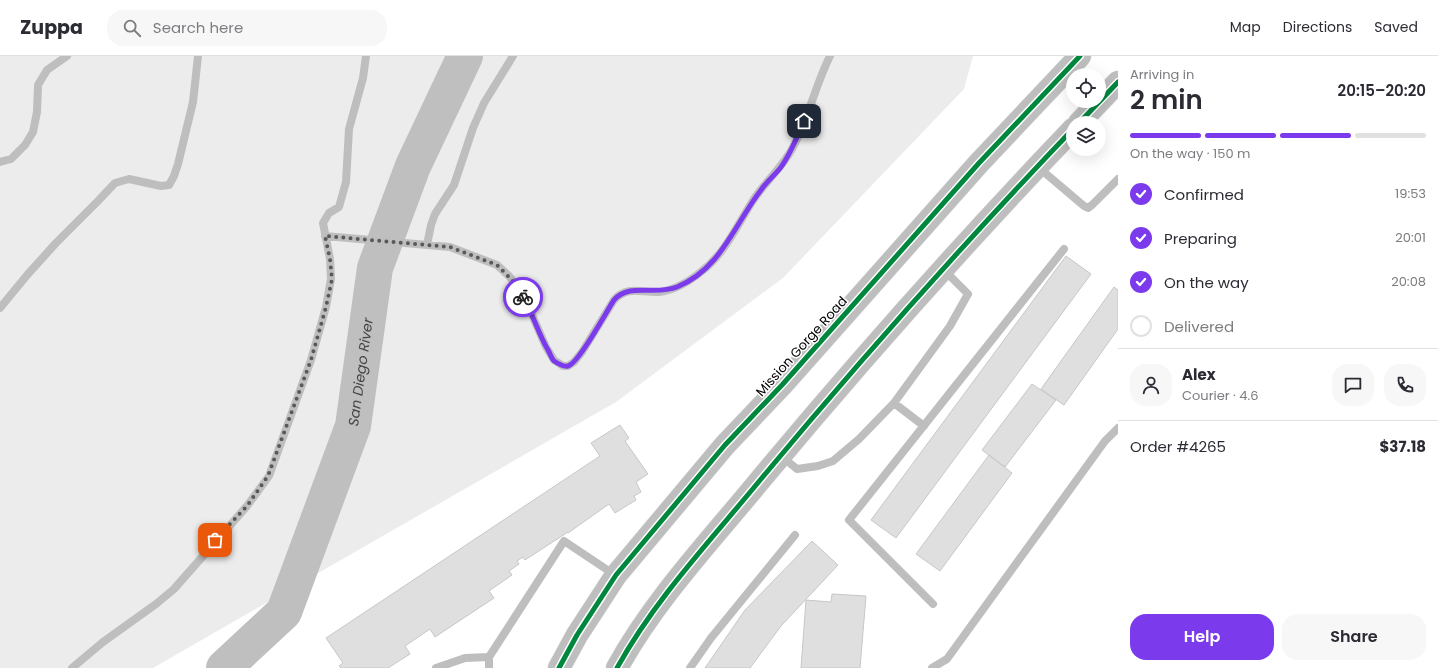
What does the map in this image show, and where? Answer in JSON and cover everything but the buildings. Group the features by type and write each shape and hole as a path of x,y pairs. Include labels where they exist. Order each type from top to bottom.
{"main road":[{"name":"Mission Gorge Road","path":"560,668 577,635 616,575 725,445 782,385 979,163 1080,56"},
{"path":"1086,116 1118,82"},
{"path":"617,668 628,648 663,597 815,414 1003,202 1066,136"}],"lane":[{"path":"0,162 11,159 25,145 33,132 37,112 38,85 46,70 67,56"},
{"path":"0,308 56,243 115,183 129,179 161,186 169,185 178,164 193,102 198,56"},
{"path":"72,668 103,642 156,604 174,589 215,540 247,506 268,476 311,360 326,307 332,279 323,223 330,213 339,207 346,182 349,129 363,78 366,56"},
{"path":"423,245 435,214 454,185 473,128 484,103 513,56"},
{"path":"325,236 450,247 497,265 518,287 529,308 546,348 554,360 563,366 568,366 574,362 582,352 614,300 623,292 633,290 659,292 676,288 703,271 719,255 761,189 780,168 792,148 830,56"},
{"path":"1037,166 1088,208 1118,179"},
{"path":"933,604 849,520 1064,249"},
{"path":"781,456 797,469 818,466 833,461 859,439 894,403 950,326 968,294 943,270"},
{"path":"894,403 924,426"},
{"path":"932,668 947,659 1105,441 1118,428"},
{"path":"690,668 711,638 795,535"},
{"path":"489,668 489,657 564,541 616,575"},
{"path":"436,668 465,658 489,657"}],"shaded area":[{"path":"0,56 973,56 964,89 783,278 616,402 153,668 0,668"}],"waterway":[{"name":"San Diego River","path":"224,668 284,612 353,426 375,268 413,166 465,56"}],"cycle path":[{"path":"559,668 577,635 616,575 725,445 782,385 979,163 1080,56"},
{"path":"1086,116 1118,82"},
{"path":"617,668 648,618 703,547 875,345 953,258 1066,137"}],"way so far":[{"path":"215,540 247,506 268,476 311,360 326,307 332,279 330,259 325,236 450,247 497,265 518,287 523,297"}],"route":[{"path":"523,297 546,348 554,360 563,366 568,366 574,362 582,352 614,300 623,292 633,290 659,292 676,288 703,271 719,255 761,189 780,168 792,148 804,121"}]}
